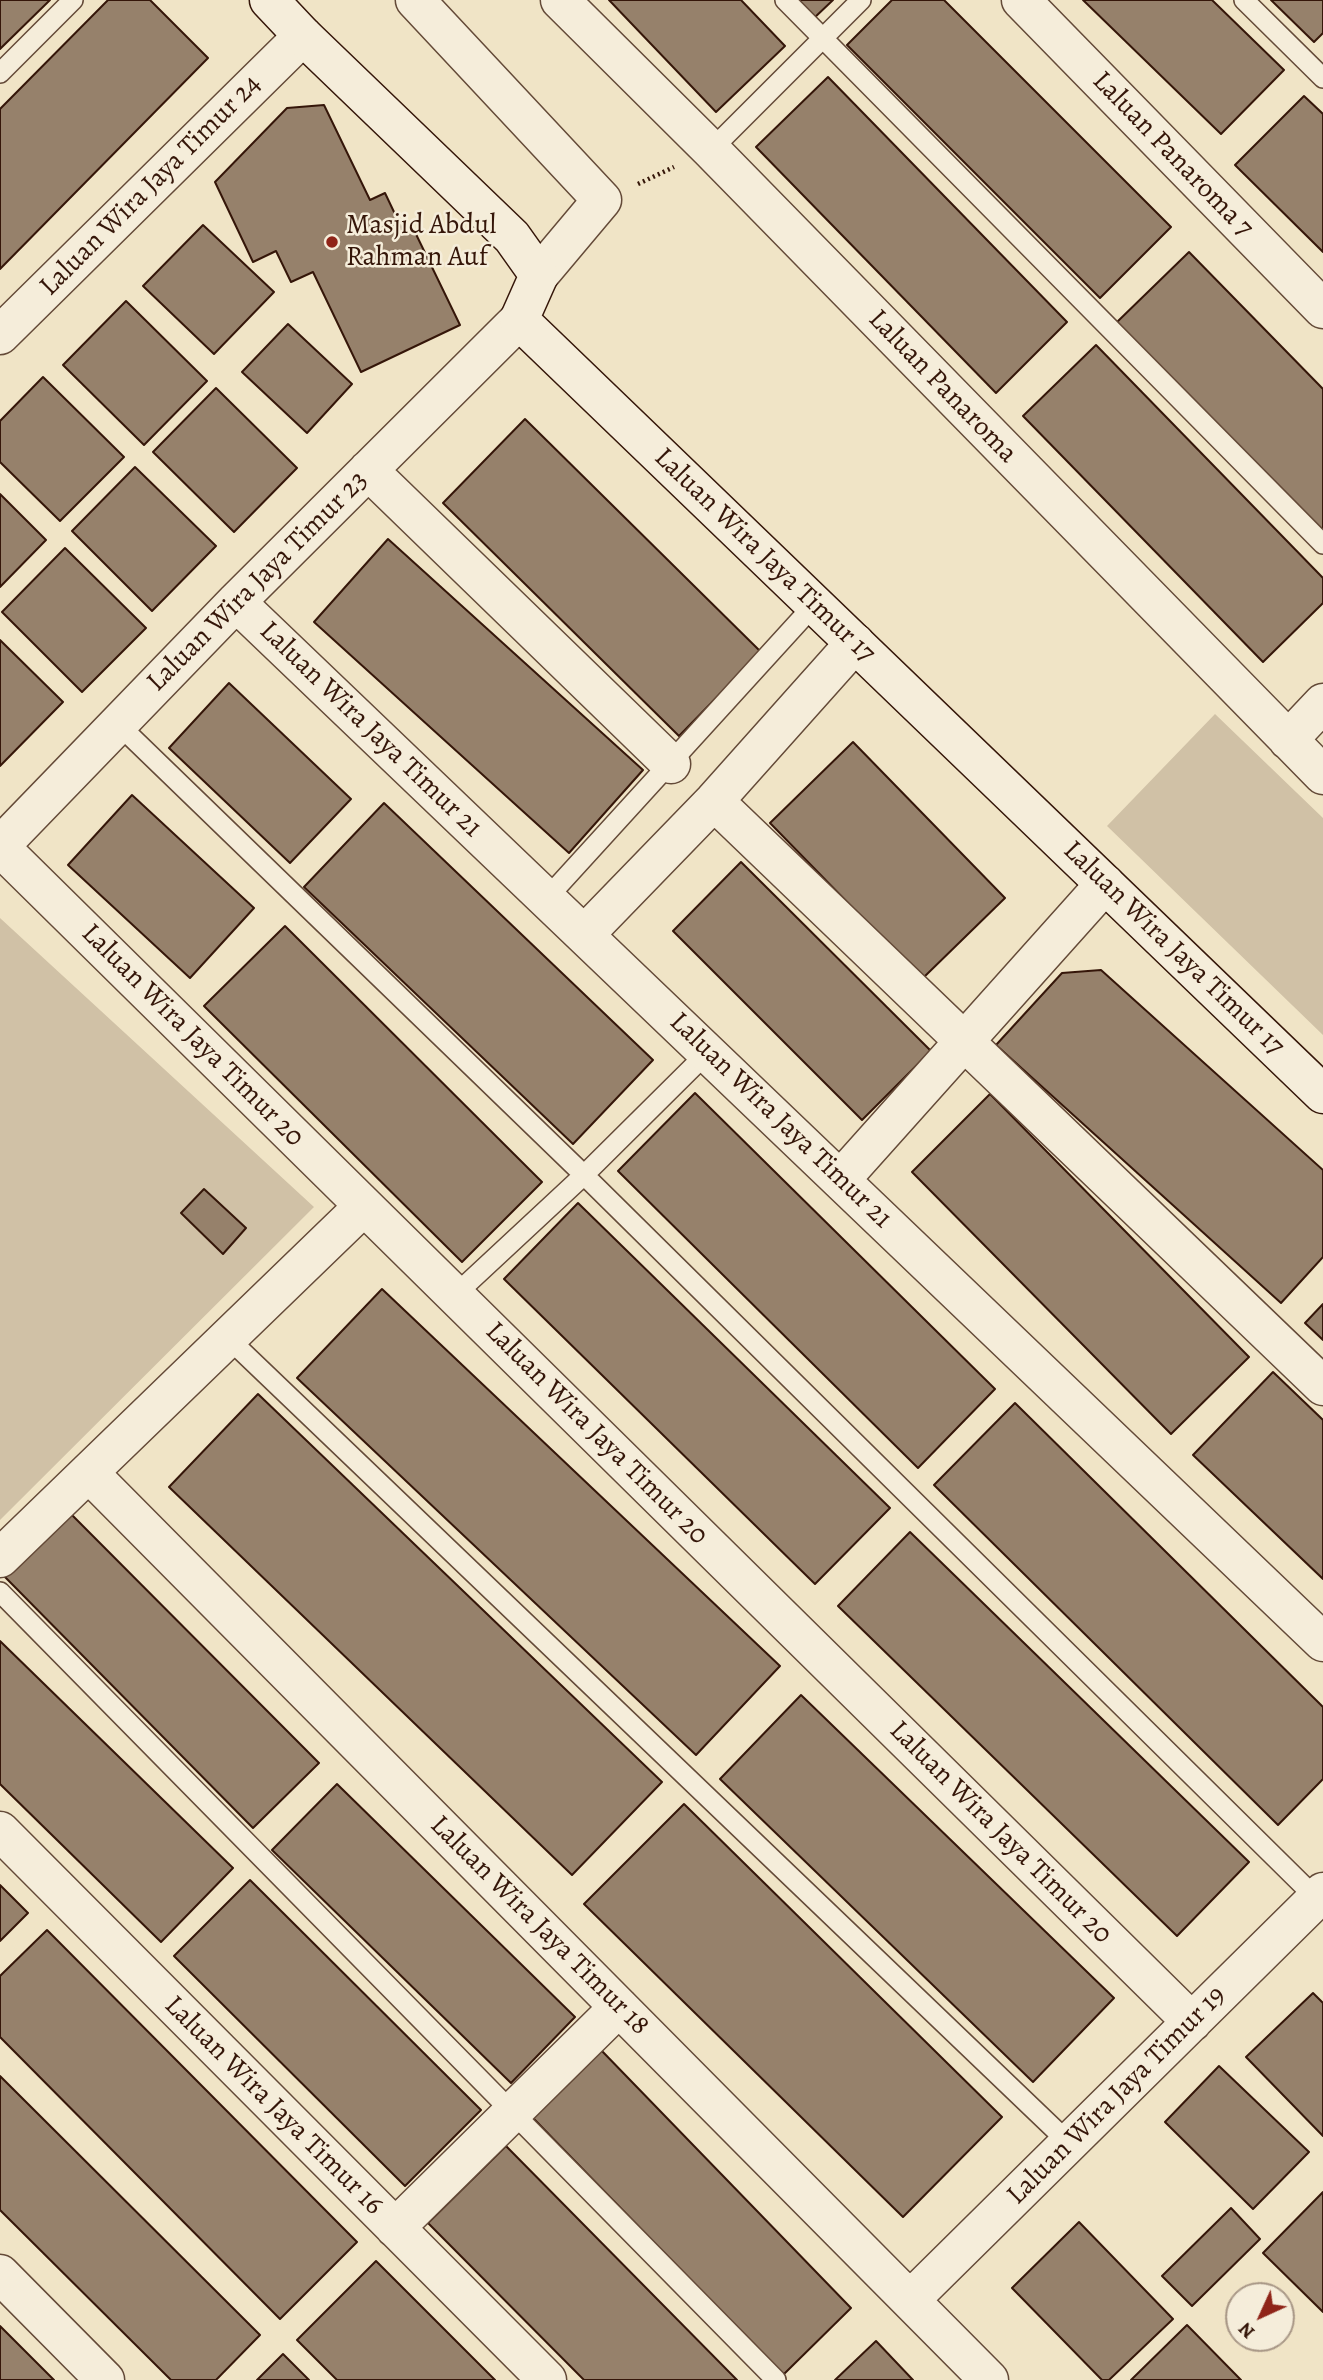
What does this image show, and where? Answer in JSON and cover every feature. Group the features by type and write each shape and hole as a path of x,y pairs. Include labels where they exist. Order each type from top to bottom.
{"street":[{"path":"268,0 512,237 539,275"},
{"path":"415,0 602,200 539,275 519,320"},
{"name":"Laluan Panaroma","path":"560,0 1323,775"},
{"name":"Laluan Panaroma 7","path":"1021,0 1323,309"},
{"name":"Laluan Wira Jaya Timur 24","path":"0,335 303,36"},
{"name":"Laluan Wira Jaya Timur 23","path":"0,847 236,602 519,320"},
{"name":"Laluan Wira Jaya Timur 17","path":"519,320 1323,1094"},
{"path":"369,470 671,764"},
{"name":"Laluan Wira Jaya Timur 21","path":"236,602 1323,1642"},
{"path":"585,934 715,801 855,643"},
{"path":"1288,740 1323,703"},
{"path":"715,801 1323,1386"},
{"name":"Laluan Wira Jaya Timur 20","path":"0,847 1192,2022"},
{"path":"841,1179 1105,884"},
{"path":"0,1558 364,1206"},
{"name":"Laluan Wira Jaya Timur 18","path":"89,1473 989,2380"},
{"name":"Laluan Wira Jaya Timur 16","path":"0,1831 547,2380"},
{"name":"Laluan Wira Jaya Timur 19","path":"910,2300 1320,1895"},
{"path":"395,2228 619,2007"},
{"path":"0,2274 105,2380"}],"lane":[{"path":"0,72 73,0"},
{"path":"785,0 1323,544"},
{"path":"710,150 861,0"},
{"path":"1244,0 1323,78"},
{"path":"547,898 814,605"},
{"path":"118,724 584,1175 1320,1895"},
{"path":"455,1295 584,1175 708,1052"},
{"path":"228,1338 1070,2144"},
{"path":"0,1592 776,2380"}],"path":[{"path":"602,200 710,150"}],"shaded area":[{"path":"1215,714 1323,818 1323,1035 1107,826"},
{"path":"0,918 314,1207 0,1520"}],"building":[{"path":"0,0 50,0 0,49"},
{"path":"108,0 150,0 208,58 0,269 0,109"},
{"path":"609,0 741,0 785,46 716,112"},
{"path":"793,0 833,0 812,20"},
{"path":"892,0 944,0 1171,227 1100,298 847,45"},
{"path":"1083,0 1212,0 1284,70 1221,134"},
{"path":"1271,0 1323,0 1323,33 1314,42"},
{"path":"828,77 1067,322 996,393 756,147"},
{"path":"1304,96 1323,114 1323,252 1235,165"},
{"name":"Masjid Abdul Rahman Auf","path":"324,105 370,200 385,193 404,233 413,228 460,325 361,372 313,272 291,282 276,251 253,262 215,182 287,108"},
{"path":"203,225 274,292 214,354 143,286"},
{"path":"1189,252 1323,389 1323,534 1116,323"},
{"path":"126,301 207,381 144,445 63,365"},
{"path":"288,324 352,384 307,433 242,372"},
{"path":"1096,345 1323,578 1323,603 1263,662 1023,416"},
{"path":"43,377 124,457 60,521 0,462 0,421"},
{"path":"216,388 297,468 234,532 153,452"},
{"path":"525,419 761,652 679,736 443,503"},
{"path":"135,467 216,546 152,611 72,531"},
{"path":"0,494 46,540 0,587"},
{"path":"388,539 643,770 569,853 314,622"},
{"path":"65,548 146,628 82,692 2,612"},
{"path":"0,640 63,702 0,766"},
{"path":"229,683 351,799 290,863 169,748"},
{"path":"853,742 1005,898 922,979 770,823"},
{"path":"132,795 254,908 190,978 68,865"},
{"path":"384,803 653,1060 573,1144 304,887"},
{"path":"741,862 931,1051 862,1120 673,931"},
{"path":"285,926 542,1182 462,1262 204,1006"},
{"path":"1101,970 1323,1170 1323,1257 1281,1303 996,1045 1062,973"},
{"path":"695,1093 995,1389 918,1468 618,1171"},
{"path":"990,1094 1249,1357 1171,1434 912,1172"},
{"path":"204,1189 246,1228 223,1254 181,1213"},
{"path":"578,1203 890,1508 815,1584 504,1279"},
{"path":"382,1289 780,1666 696,1755 297,1378"},
{"path":"1323,1304 1323,1340 1305,1323"},
{"path":"1273,1372 1323,1420 1323,1579 1193,1455"},
{"path":"258,1394 662,1782 572,1875 169,1487"},
{"path":"1015,1403 1323,1707 1323,1779 1278,1825 934,1485"},
{"path":"69,1512 319,1763 253,1828 4,1576"},
{"path":"910,1532 1249,1862 1177,1936 838,1606"},
{"path":"0,1641 233,1868 161,1942 0,1784"},
{"path":"801,1695 1114,1998 1033,2082 720,1779"},
{"path":"337,1784 575,2017 511,2083 272,1850"},
{"path":"684,1804 1002,2117 903,2217 584,1904"},
{"path":"250,1880 481,2110 405,2186 174,1956"},
{"path":"0,1885 28,1913 0,1941"},
{"path":"47,1930 357,2242 280,2319 0,2037 0,1976"},
{"path":"1313,1993 1323,2003 1323,2136 1246,2057"},
{"path":"601,2050 851,2308 783,2375 532,2117"},
{"path":"1219,2066 1309,2152 1253,2209 1165,2122"},
{"path":"0,2076 260,2335 216,2380 171,2380 0,2210"},
{"path":"506,2146 737,2380 584,2380 428,2223"},
{"path":"1323,2192 1323,2312 1263,2253"},
{"path":"1231,2208 1260,2239 1192,2306 1162,2276"},
{"path":"1079,2222 1173,2319 1109,2380 1102,2380 1012,2288"},
{"path":"376,2261 495,2380 337,2380 297,2340"},
{"path":"1187,2325 1241,2380 1131,2380"},
{"path":"0,2326 54,2380 0,2380"},
{"path":"876,2341 913,2380 835,2380"},
{"path":"283,2354 309,2380 257,2380"}],"place":[{"name":"Masjid Abdul Rahman Auf","path":"332,242"}]}
